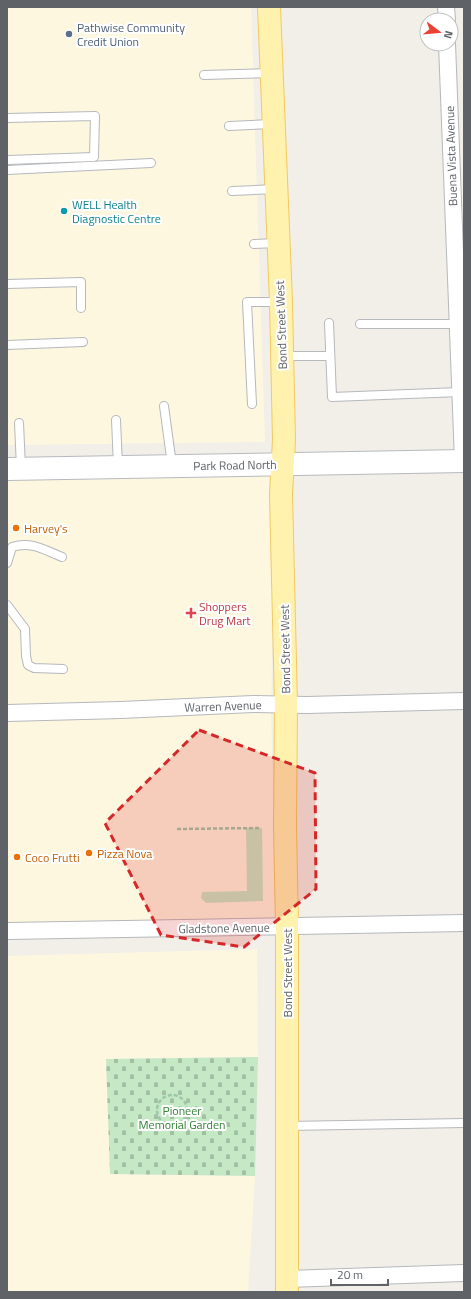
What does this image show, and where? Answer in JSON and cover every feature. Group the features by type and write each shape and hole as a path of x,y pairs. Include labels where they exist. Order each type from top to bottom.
{"main road":[{"name":"Bond Street West","path":"269,7 275,188 281,302 284,440 282,502 286,706 285,827 287,926 287,1285"},
{"name":"Park Road North","path":"14,469 463,461"}],"street":[{"name":"Buena Vista Avenue","path":"447,52 463,461"},
{"name":"Warren Avenue","path":"7,712 121,710 253,704 286,706 464,701"},
{"name":"Gladstone Avenue","path":"7,932 464,923"},
{"path":"287,1285 464,1273"}],"lane":[{"path":"204,75 271,73"},
{"path":"7,118 95,116 94,157 7,160"},
{"path":"229,126 273,124"},
{"path":"7,170 150,163"},
{"path":"232,190 275,188"},
{"path":"254,244 278,243"},
{"path":"7,284 80,282 81,308"},
{"path":"252,404 247,302 281,302"},
{"path":"329,323 332,397 460,392"},
{"path":"360,324 457,324"},
{"path":"7,345 83,342"},
{"path":"282,356 330,356"},
{"path":"164,406 172,466"},
{"path":"116,420 118,467"},
{"path":"14,469 19,423"},
{"path":"7,563 12,547 22,544 34,546 62,557"},
{"path":"7,605 25,629 26,656 28,665 34,668 63,669"},
{"path":"286,1126 464,1123"}],"path":[{"path":"177,829 260,828"},
{"path":"168,1094 178,1095 186,1103 187,1112 185,1117 178,1124 169,1125 164,1123 157,1116 156,1111 159,1101 168,1094"}],"highlighted area":[{"path":"199,730 315,773 316,889 244,947 161,935 105,823"}],"shaded area":[{"path":"7,7 251,7 265,442 7,445"},
{"path":"275,475 271,712 277,933 7,936 7,480"},
{"path":"257,949 258,1057 106,1059 111,1174 255,1176 248,1292 7,1292 7,956"}],"green space":[{"path":"246,828 262,828 263,901 206,903 201,898 202,892 247,891"},
{"name":"Pioneer Memorial Garden","path":"258,1057 255,1176 110,1174 106,1059"}],"place":[{"name":"Pathwise Community Credit Union","path":"69,34"},
{"name":"WELL Health Diagnostic Centre","path":"64,211"},
{"name":"Harvey's","path":"16,528"},
{"name":"Shoppers Drug Mart","path":"191,613"},
{"name":"Pizza Nova","path":"89,853"},
{"name":"Coco Frutti","path":"17,857"}]}
